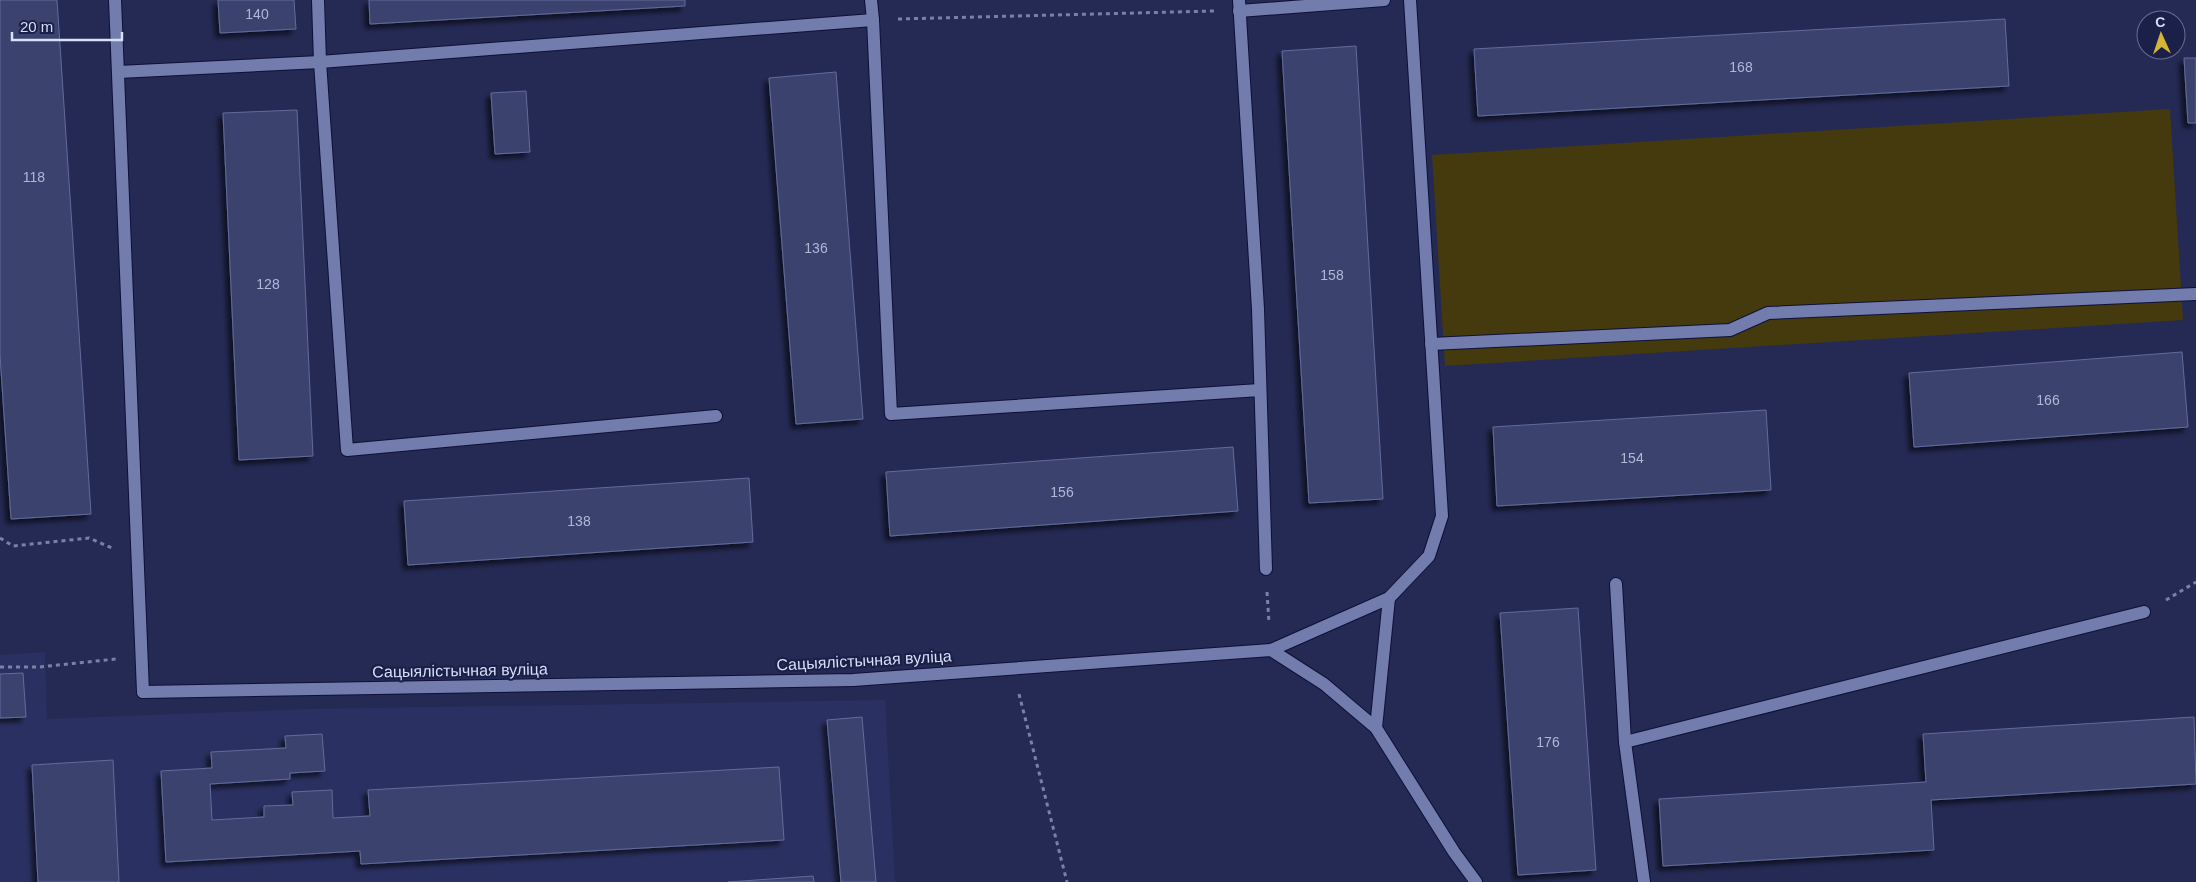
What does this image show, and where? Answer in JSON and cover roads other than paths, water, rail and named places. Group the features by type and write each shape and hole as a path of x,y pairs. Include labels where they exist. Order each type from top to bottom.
{"street":[{"path":"115,0 118,72 320,62 873,20"},
{"path":"318,0 320,62 347,450 716,416"},
{"path":"872,0 891,414 1260,390"},
{"path":"1266,569 1258,309 1239,5 1384,0"},
{"path":"1376,728 1389,598 1429,556 1442,516 1410,0"},
{"name":"Сацыялістычная вуліца","path":"118,72 143,692 853,680 1271,650 1389,598"},
{"path":"1431,344 1730,330 1768,313 2196,294"},
{"path":"1616,584 1625,742 1644,882"},
{"path":"1625,742 2144,612"},
{"path":"1271,650 1324,684 1376,728 1454,852 1476,882"}]}
